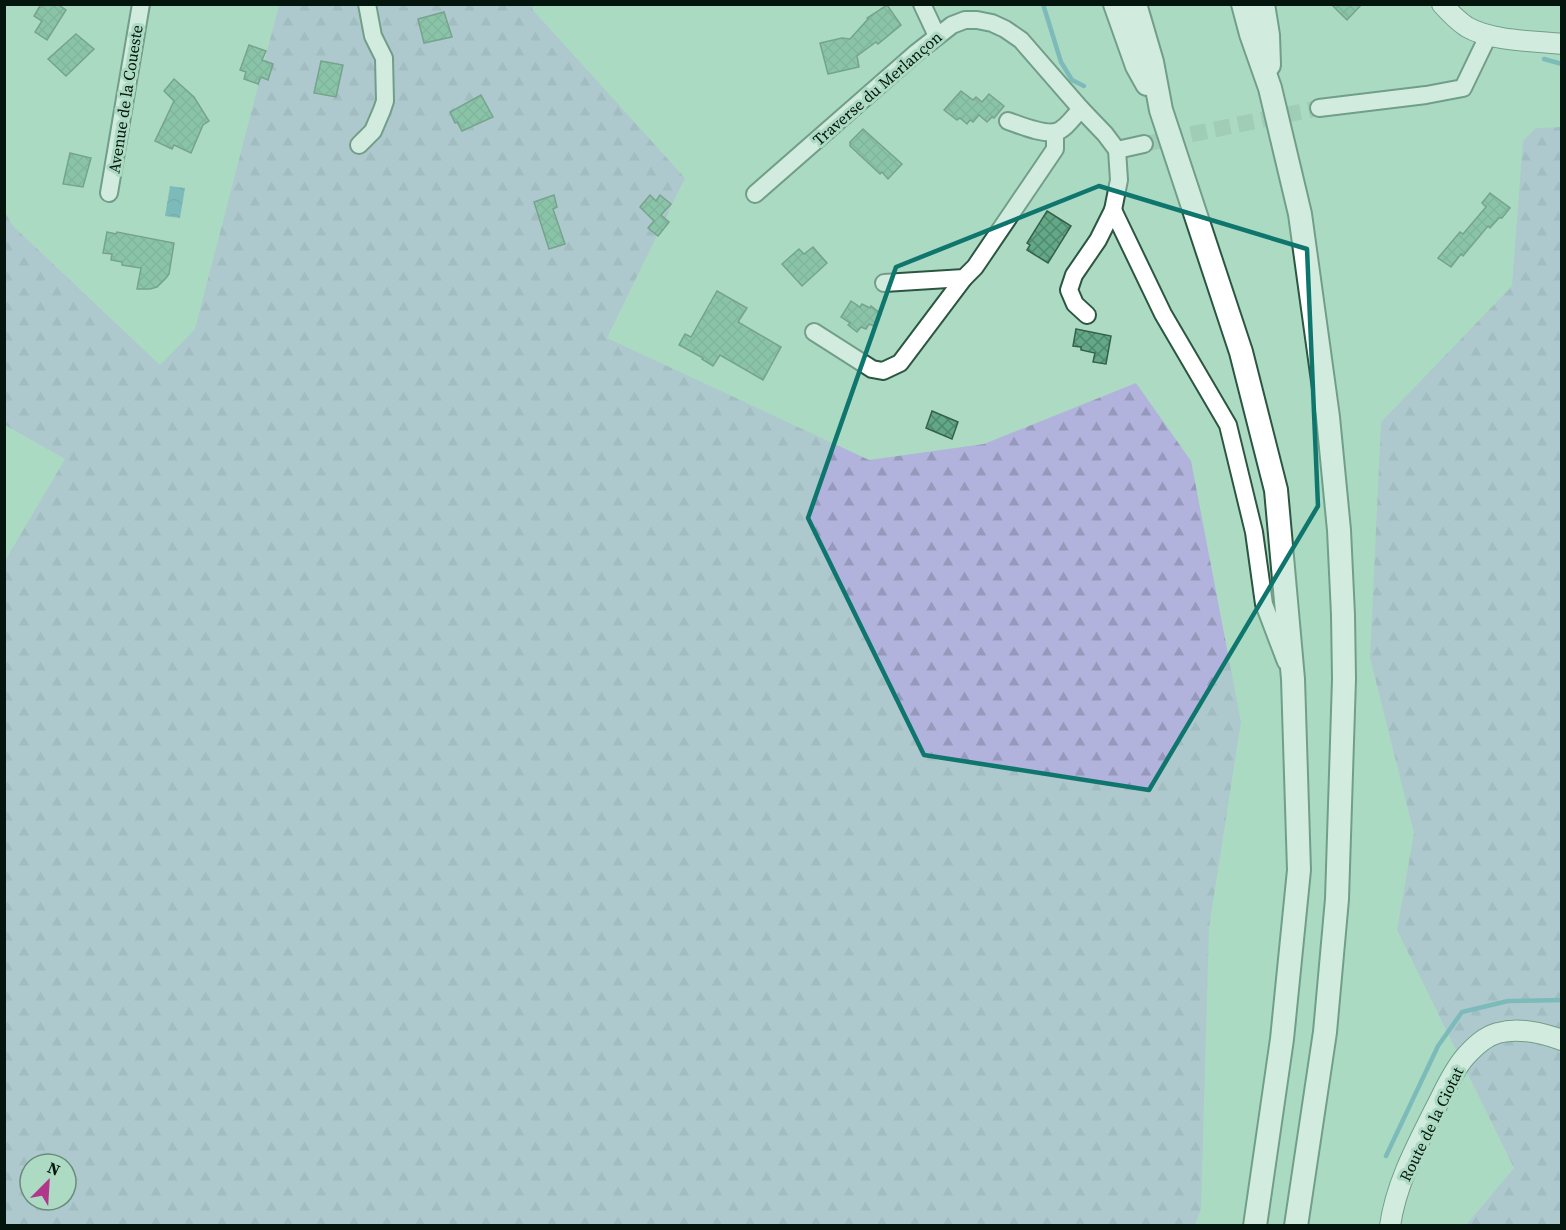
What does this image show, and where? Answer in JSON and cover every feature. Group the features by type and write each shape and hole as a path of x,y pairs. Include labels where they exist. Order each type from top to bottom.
{"highway":[{"path":"1115,4 1137,66 1161,110"},
{"path":"1135,4 1152,62 1161,110 1241,352 1275,490 1293,679 1299,870 1282,1039 1255,1226"},
{"path":"1243,4 1270,88 1300,214 1328,417 1339,531 1343,615 1344,679 1337,899 1325,1032 1296,1226"},
{"path":"1263,4 1268,35 1270,88"}],"main road":[{"path":"1442,4 1468,27 1488,36 1562,44"},
{"name":"Route de la Ciotat","path":"1390,1226 1406,1167 1450,1079 1464,1058 1479,1043 1497,1033 1519,1030 1549,1035 1562,1040"}],"street":[{"name":"Avenue de la Coueste","path":"110,193 141,4"},
{"path":"359,145 373,131 385,101 384,58 373,36 367,4"},
{"path":"922,4 937,36"},
{"name":"Traverse du Merlançon","path":"755,194 937,36 952,24 965,20 992,23 1021,40 1117,150"},
{"path":"1319,108 1426,95 1462,88 1488,36"},
{"path":"1008,121 1038,130 1055,132 1065,126 1081,109"},
{"path":"814,332 872,369 883,371 900,363 964,278 975,267 1055,149 1055,132"},
{"path":"1087,315 1075,304 1069,290 1074,275 1098,240 1113,210 1119,180 1117,150 1144,144"},
{"path":"1113,210 1163,314 1228,425 1254,532 1264,603 1293,679"},
{"path":"884,283 964,278"}],"highlighted area":[{"path":"1099,186 1307,249 1318,506 1149,790 924,755 808,518 896,267"}],"green space":[{"path":"279,5 533,5 532,9 685,178 607,338 869,460 984,444 1136,383 1191,461 1241,722 1209,928 1201,1209 1195,1225 5,1225 5,561 65,459 5,425 4,211 13,226 160,365 195,329"},
{"path":"1561,127 1561,1225 1466,1225 1514,1168 1397,930 1414,833 1370,658 1381,422 1512,286 1523,141 1536,128"}],"water":[{"path":"170,186 185,188 180,218 165,216"}],"building":[{"path":"41,4 57,4 66,10 47,40 35,32 42,21 34,16"},
{"path":"1331,4 1362,4 1347,20"},
{"path":"887,5 901,25 878,44 876,42 857,56 859,67 828,74 820,43 842,38 850,39 867,18"},
{"path":"444,12 452,37 424,43 418,19"},
{"path":"76,34 94,49 66,76 48,59"},
{"path":"249,45 266,51 262,60 273,64 268,80 261,77 258,84 244,79 246,72 240,70"},
{"path":"321,61 343,65 336,97 314,93"},
{"path":"174,79 194,97 209,121 203,125 191,153 174,145 172,149 155,141 174,101 164,91"},
{"path":"961,91 973,100 976,97 982,102 989,94 1004,106 994,118 992,117 987,122 979,115 973,122 970,120 967,124 944,110"},
{"path":"481,95 493,117 462,131 450,112"},
{"path":"863,129 902,164 888,179 850,146 850,142"},
{"path":"70,153 91,158 83,187 63,184"},
{"path":"1490,193 1510,208 1490,228 1488,226 1451,267 1438,258 1486,207 1482,203"},
{"path":"554,195 557,207 553,209 565,244 549,249 534,202"},
{"path":"650,195 656,201 660,195 671,204 661,215 669,222 658,236 648,228 654,221 640,207"},
{"path":"1047,211 1071,226 1048,263 1027,250 1030,245 1027,243"},
{"path":"107,232 174,243 169,274 157,287 137,289 141,268 122,265 122,262 111,260 112,254 103,253"},
{"path":"813,247 827,263 802,286 782,264 799,249 804,254"},
{"path":"717,291 747,308 738,322 781,347 763,380 720,355 713,366 679,345 685,334 691,337"},
{"path":"851,301 860,307 862,304 870,308 871,306 881,314 874,326 869,324 866,329 861,327 857,332 848,325 850,323 841,317"},
{"path":"1076,329 1111,336 1106,364 1093,362 1095,353 1073,346"},
{"path":"932,411 958,422 952,439 926,428"}],"waterway":[{"path":"1043,4 1061,62 1072,80 1084,86"},
{"path":"1544,59 1562,64"},
{"path":"1386,1156 1438,1046 1462,1012 1508,1001 1562,1000"}],"tunnel":[{"path":"1144,144 1319,108"}]}
